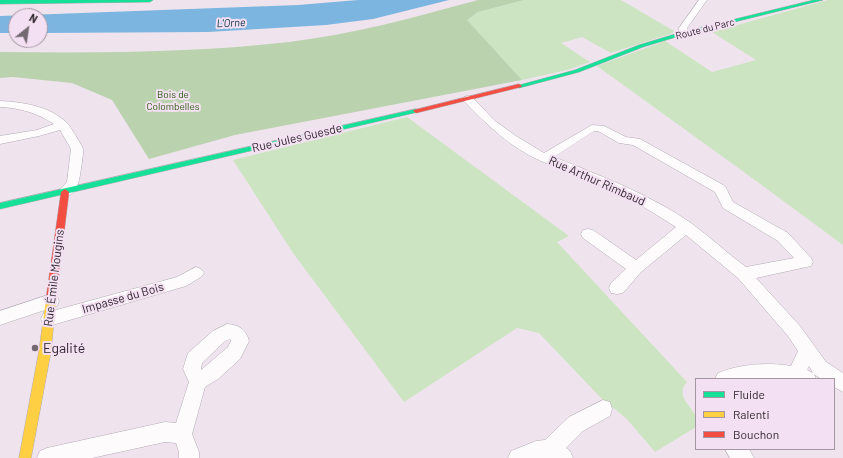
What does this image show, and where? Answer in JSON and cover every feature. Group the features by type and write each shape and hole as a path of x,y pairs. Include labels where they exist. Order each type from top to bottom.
{"street":[{"path":"0,2 150,0"},
{"path":"684,33 683,28 703,0"},
{"name":"Route du Parc","path":"592,65 641,46 684,33 820,0"},
{"name":"Rue Jules Guesde","path":"0,206 468,99 577,71 592,65"},
{"name":"Rue Arthur Rimbaud","path":"468,99 502,131 544,158 614,186 653,206 686,227 743,274 794,331 820,368 833,378"},
{"path":"0,104 18,105 46,114 63,125 72,137 78,149 73,183 65,192"},
{"path":"0,140 39,133 63,125"},
{"path":"544,158 592,128 600,128 623,140 636,142 720,189 728,205 783,237 806,262 743,274"},
{"name":"Rue Émile Mougins","path":"25,458 45,351 65,192"},
{"path":"617,288 636,268 686,227"},
{"path":"588,234 636,268"},
{"name":"Impasse du Bois","path":"49,319 181,282 196,273"},
{"path":"0,318 51,302"},
{"path":"726,378 734,375 752,374 801,377 807,350"},
{"path":"189,458 189,452 182,434 198,382"},
{"path":"518,458 539,449 556,454 576,424 603,409"},
{"path":"47,458 165,432 182,434"},
{"path":"736,450 744,458"}],"green space":[{"name":"Bois de Colombelles","path":"478,0 524,0 478,12 467,20 522,80 235,135 149,159 112,100 72,83 13,77 0,78 0,52 109,52 253,46 313,39 361,30"},
{"path":"524,0 621,0 674,31 673,33 611,53 582,37 561,43 590,62 567,70 522,80 466,20 478,12"},
{"path":"828,0 843,0 843,245 597,66 665,41 712,72 756,60 712,32"},
{"path":"407,117 569,236 557,242 687,382 682,392 683,397 695,415 695,428 655,452 626,418 601,398 539,333 517,328 404,402 293,253 233,160"}],"water":[{"name":"L'Orne","path":"358,0 449,0 373,19 326,25 208,32 48,33 48,14 298,5"},
{"path":"0,16 8,16 8,33 0,33"}],"traffic: fast":[{"path":"0,2 150,0"},
{"path":"519,86 577,71 641,46 684,33 820,0"},
{"path":"0,206 416,111"}],"traffic: slow":[{"path":"25,458 45,351 51,299"}],"traffic: jam":[{"path":"416,111 519,86"},
{"path":"51,299 65,192"}],"place":[{"name":"Egalité","path":"35,348"}]}
